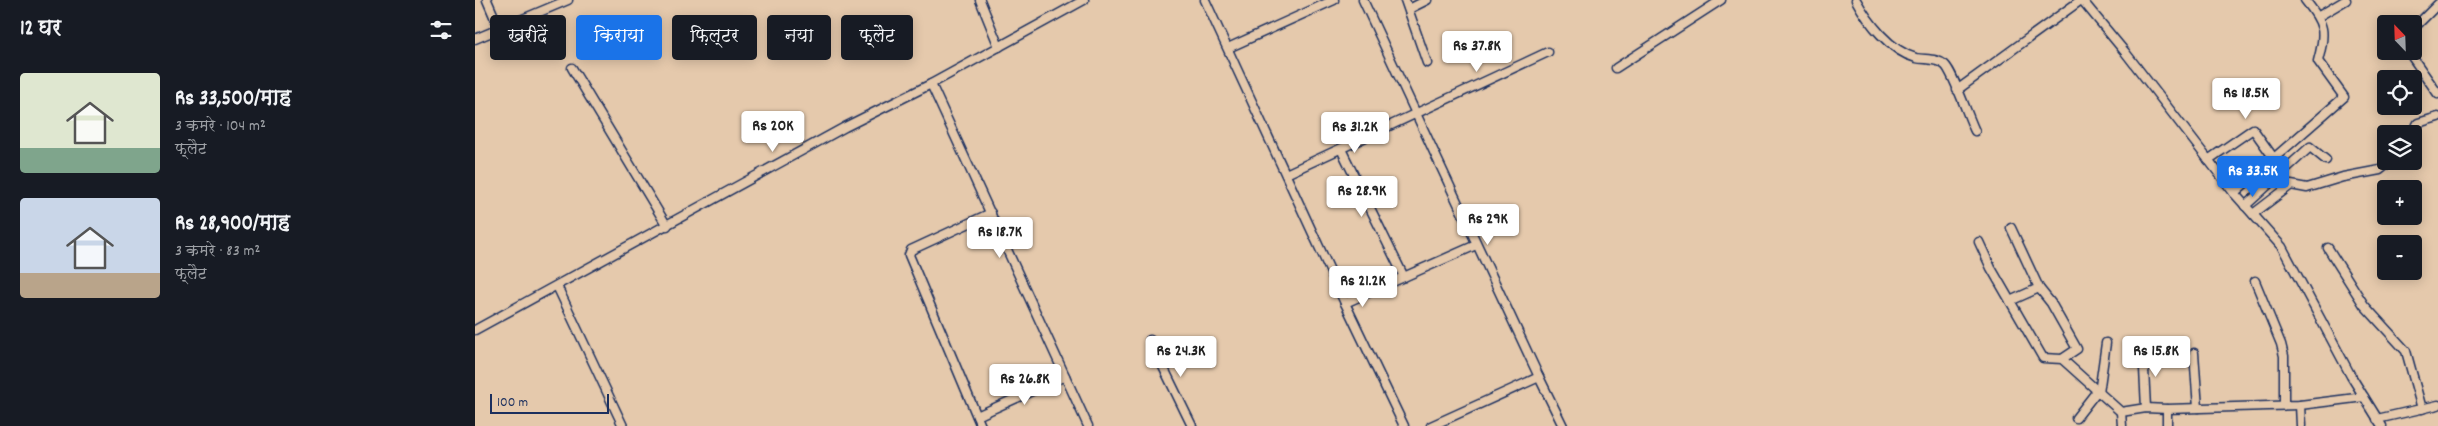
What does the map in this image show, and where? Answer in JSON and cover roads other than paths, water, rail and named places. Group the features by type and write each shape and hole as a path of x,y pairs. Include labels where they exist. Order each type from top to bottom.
{"street":[{"path":"487,0 493,15"},
{"path":"529,15 568,0"},
{"path":"979,0 999,47"},
{"path":"475,330 845,127 931,84 1084,0"},
{"path":"1205,0 1404,426"},
{"path":"1228,48 1335,0"},
{"path":"1363,0 1476,245 1563,426"},
{"path":"1405,0 1427,63"},
{"path":"1409,9 1427,0"},
{"path":"1616,68 1721,0"},
{"path":"1856,0 1883,36 1893,45 1911,56 1936,61 1947,66 1975,131"},
{"path":"1957,90 2081,0 2119,44 2234,193 2282,247 2325,328 2382,426"},
{"path":"2234,193 2344,97 2318,61 2324,38 2319,16 2305,0"},
{"path":"2319,16 2346,0"},
{"path":"2423,19 2438,4"},
{"path":"475,39 490,32"},
{"path":"1286,174 1548,52"},
{"path":"2414,60 2438,94"},
{"path":"572,68 667,226"},
{"path":"931,84 1088,426"},
{"path":"2417,125 2438,117"},
{"path":"2208,160 2253,129 2273,157"},
{"path":"2245,206 2310,147 2326,160"},
{"path":"1341,149 1404,277"},
{"path":"2253,214 2291,185 2307,188 2351,175 2380,170"},
{"path":"981,426 909,255 911,250 991,213"},
{"path":"1979,242 2010,302 2043,358 2062,359 2077,348 2051,303 2039,288 2011,228"},
{"path":"1345,303 1476,245"},
{"path":"2328,248 2364,304 2405,351 2422,409"},
{"path":"2255,281 2281,344 2284,356 2284,405"},
{"path":"557,286 623,426"},
{"path":"2010,302 2039,288"},
{"path":"1150,340 1192,426"},
{"path":"2076,418 2098,392 2104,369 2106,343"},
{"path":"2143,349 2146,408"},
{"path":"2194,353 2198,408"},
{"path":"2062,359 2121,412 2122,426"},
{"path":"977,416 1065,376"},
{"path":"1431,426 1539,377"},
{"path":"2121,412 2146,408 2300,405 2364,397"},
{"path":"2300,405 2301,426"},
{"path":"2377,418 2438,405"},
{"path":"2167,409 2167,426"}]}
